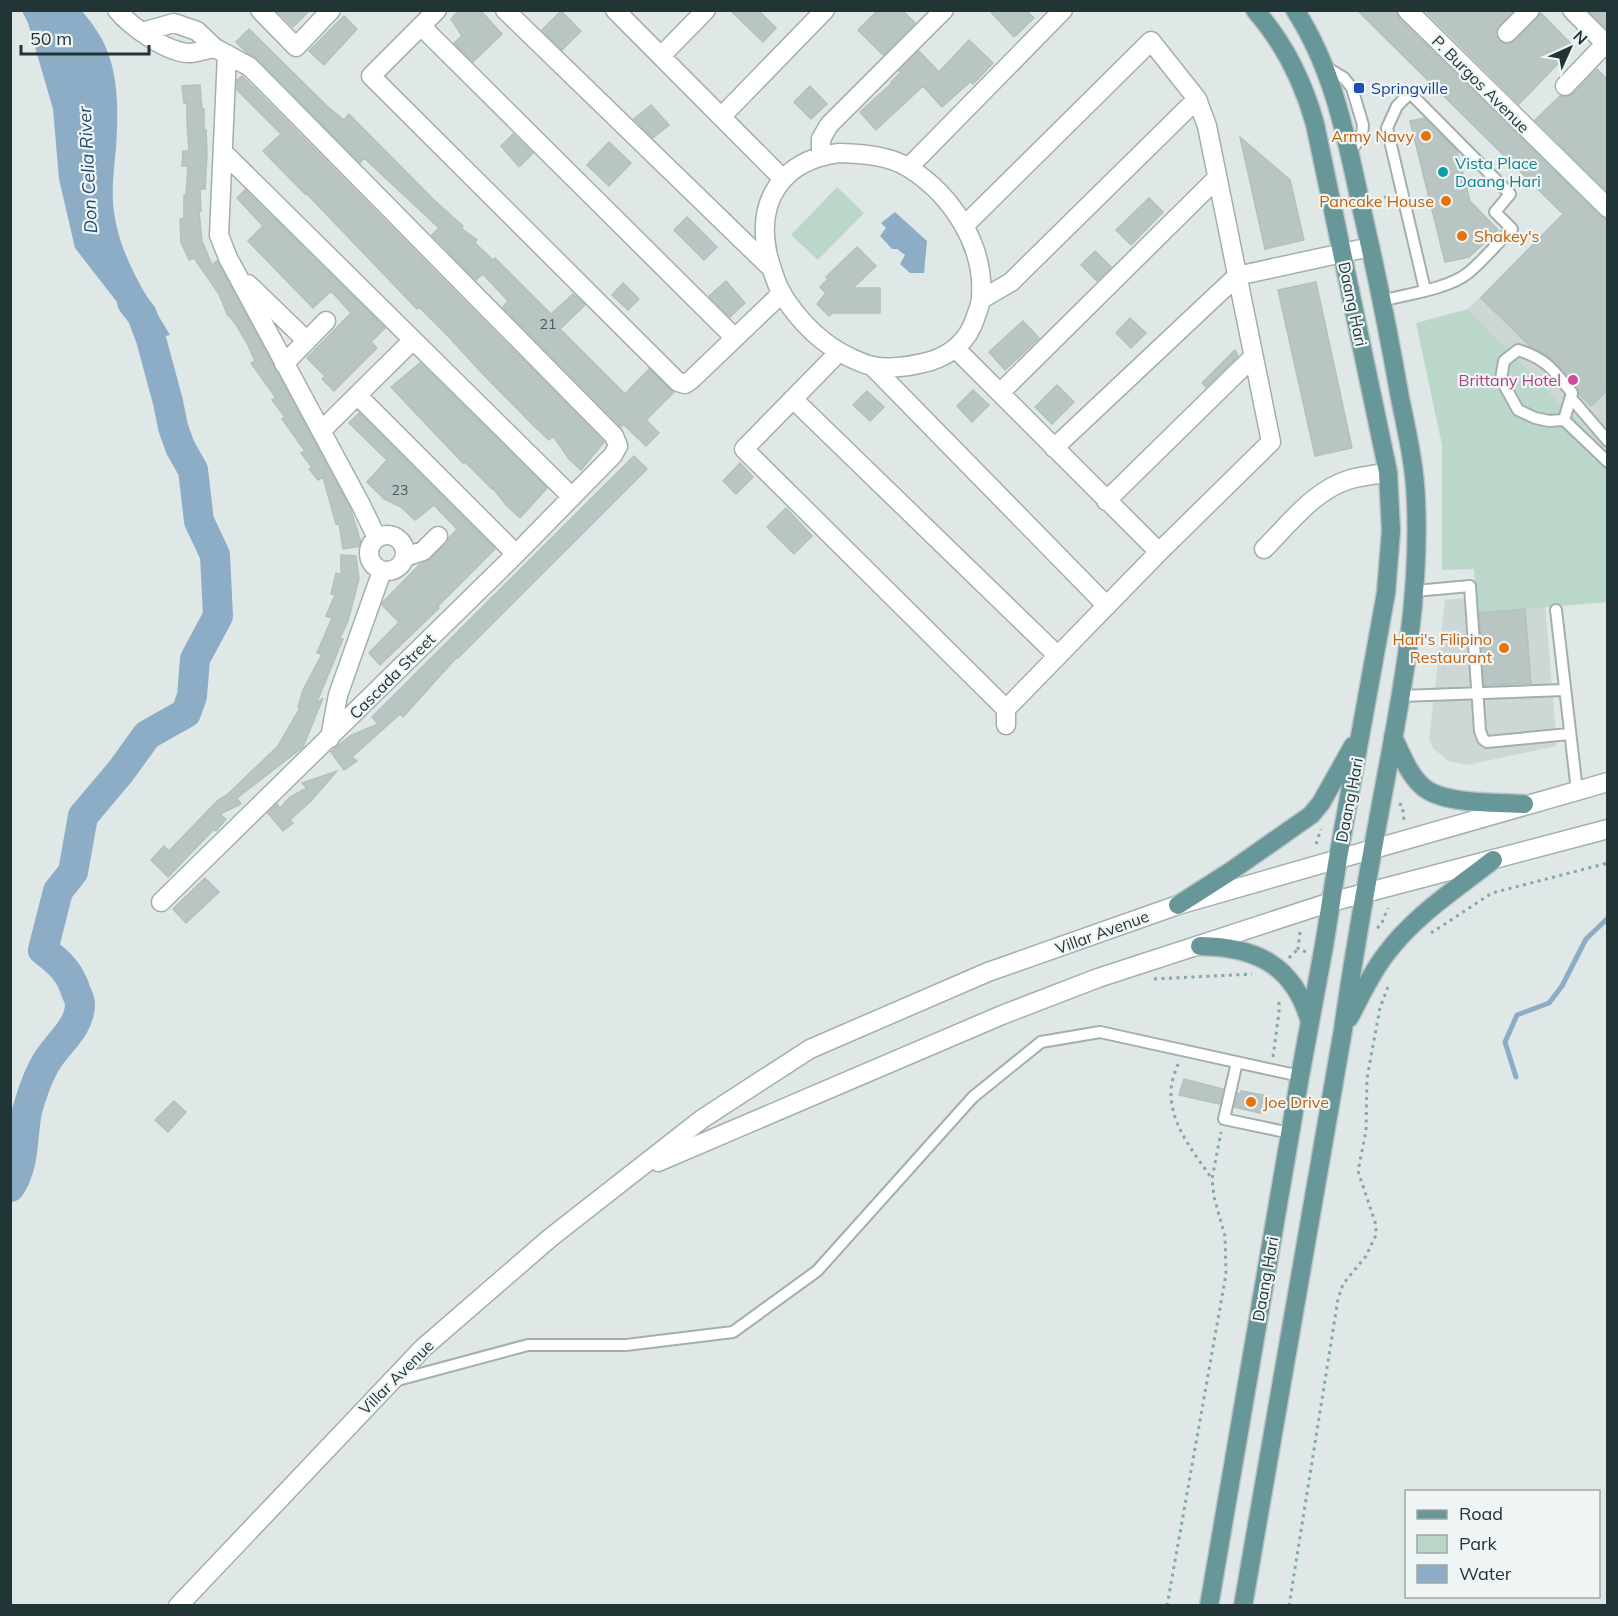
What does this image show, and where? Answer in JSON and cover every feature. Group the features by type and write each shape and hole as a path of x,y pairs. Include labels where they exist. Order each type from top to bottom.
{"main road":[{"name":"Daang Hari","path":"1243,1605 1343,1030 1356,937 1401,696 1415,591 1416,499 1410,450 1382,301 1339,110 1325,66 1295,10"},
{"name":"Daang Hari","path":"1209,1605 1386,593 1391,531 1388,472 1316,124 1308,97 1288,54 1258,11"},
{"path":"1178,905 1311,815 1337,776 1361,731"},
{"path":"1394,737 1413,776 1431,794 1467,800 1524,804"},
{"path":"1343,1030 1374,972 1397,941 1441,900 1493,860"},
{"path":"1200,946 1242,949 1262,957 1291,981 1300,994 1311,1024"}],"street":[{"path":"117,10 142,32 171,49 189,53 221,51"},
{"path":"260,10 296,46 331,10"},
{"path":"437,10 371,76 678,382 685,384 782,293"},
{"path":"505,10 771,268"},
{"path":"615,10 782,178"},
{"path":"661,56 706,10"},
{"path":"721,117 825,10"},
{"path":"821,156 821,140 829,125 944,10"},
{"path":"909,168 1063,10"},
{"path":"1507,33 1530,10"},
{"path":"1564,86 1606,45 1572,10"},
{"name":"P. Burgos Avenue","path":"1410,12 1608,208"},
{"path":"142,32 174,23 197,30 221,51 223,152 219,235 284,364 377,538"},
{"path":"421,26 735,338"},
{"path":"839,352 744,449 1006,717 1058,656 1271,442 1207,126 1197,99 1151,41 964,226"},
{"name":"Cascada Street","path":"161,902 516,554 613,455 618,446 614,436 250,67 221,51"},
{"path":"981,299 1011,282 1197,99"},
{"path":"223,152 572,497"},
{"path":"872,366 910,366 934,360 956,349 972,329 981,299 981,280 977,258 964,226 954,209 909,168 882,157 839,153 821,156 802,164 782,178 770,198 765,216 764,239 771,268 782,293 795,312 822,340 839,352 872,366 1107,606"},
{"path":"1000,393 1216,179"},
{"path":"1054,448 1237,276 1370,247"},
{"path":"235,270 307,341"},
{"path":"284,364 326,321"},
{"path":"321,431 413,340"},
{"path":"956,349 1159,552"},
{"path":"1106,501 1253,357"},
{"path":"357,395 516,554"},
{"path":"793,399 1058,656"},
{"path":"1264,549 1317,497 1333,486 1351,479 1388,472"},
{"path":"388,535 399,540 405,551 405,557 398,567 382,571 372,564 368,553 369,547 377,538 388,535"},
{"path":"405,557 423,551 438,536"},
{"path":"330,738 338,695 382,571"},
{"name":"Villar Avenue","path":"177,1605 423,1348 550,1238 702,1119 810,1049 988,972 1178,905 1426,835 1524,804 1608,782"},
{"name":"Villar Avenue","path":"637,1172 1002,1015 1098,978 1331,902 1608,829"}],"lane":[{"path":"1382,301 1425,290 1449,283 1467,274 1512,229 1495,212 1510,194 1410,93 1397,106 1387,128 1425,290"},
{"path":"1564,420 1572,393 1549,365 1529,353 1518,350 1504,361 1501,379 1518,410 1535,418 1550,421 1564,420 1608,462"},
{"path":"1571,398 1608,441"},
{"path":"1415,591 1470,585 1480,731 1483,739 1487,742 1569,734"},
{"path":"1556,610 1577,791"},
{"path":"1401,696 1564,690"},
{"path":"389,1383 528,1345 626,1346 733,1332 817,1271 972,1097 1041,1042 1100,1032 1300,1076"},
{"path":"1237,1062 1224,1119 1290,1133"}],"path":[{"path":"1360,203 1402,194"},
{"path":"1397,803 1402,805 1404,820"},
{"path":"1316,844 1322,825"},
{"path":"1425,937 1492,893 1608,863"},
{"path":"1374,931 1381,925 1388,908"},
{"path":"1288,960 1298,948 1300,932"},
{"path":"1298,948 1306,952"},
{"path":"1148,979 1252,974"},
{"path":"1289,1605 1338,1299 1343,1284 1366,1256 1376,1235 1374,1216 1358,1171 1366,1131 1367,1078 1380,1008 1389,982"},
{"path":"1270,1069 1280,1000 1276,988"},
{"path":"1181,1050 1171,1089 1172,1110 1182,1135 1212,1179"},
{"path":"1167,1605 1226,1274 1225,1236 1214,1197 1212,1179 1224,1119"}],"shaded area":[{"name":"Brittany Hotel","path":"1551,225 1607,282 1607,451 1468,309"},
{"path":"1544,589 1557,746 1467,765 1448,761 1433,748 1429,740 1445,600"}],"green space":[{"path":"837,187 864,213 818,260 791,235"},
{"path":"1468,309 1607,451 1607,602 1477,613 1474,569 1442,570 1442,445 1416,323"}],"water":[{"path":"22,11 82,11 106,47 112,64 117,100 113,196 117,229 128,261 170,335 151,339 120,306 75,248 59,179 53,109 28,23"},
{"path":"895,212 927,241 924,273 910,273 900,264 905,255 897,249 892,249 880,236 886,228 881,223"}],"building":[{"path":"276,10 310,10 293,27"},
{"path":"459,10 480,10 502,34 473,62 454,43 462,36 451,19"},
{"path":"730,10 758,10 776,28 763,42"},
{"path":"878,10 902,10 915,23 883,55 858,30"},
{"path":"989,10 1026,10 1034,18 1014,37"},
{"path":"1357,10 1396,10 1399,18 1600,216 1608,219 1608,390 1591,406 1554,361 1531,347 1481,298 1563,214"},
{"path":"1424,10 1514,10 1496,30 1499,40 1505,44 1515,41 1541,13 1574,47 1519,104"},
{"path":"1588,10 1608,10 1608,30"},
{"path":"561,11 581,31 562,50 542,30"},
{"path":"344,16 357,29 324,65 309,51"},
{"path":"249,29 327,106 344,120 349,114 463,226 461,228 477,240 475,243 493,260 495,258 551,314 573,294 585,305 560,329 625,394 649,369 674,392 646,420 659,433 646,446 623,424 621,427 503,307 508,301 483,274 476,280 432,235 439,228 364,158 360,163 258,59 236,42"},
{"path":"969,40 993,63 973,84 970,82 942,107 923,86 876,130 860,112 892,83 901,72 899,71 919,51 939,72"},
{"path":"1597,69 1608,80 1608,192 1535,120 1560,96 1568,97 1573,94"},
{"path":"242,76 604,442 581,470 569,459 553,436 549,440 534,426 448,336 419,307 417,309 263,151 281,134 237,90 237,80"},
{"path":"200,85 207,153 205,189 200,189 201,211 199,211 202,241 212,265 217,261 351,510 362,546 343,549 339,523 336,524 323,477 318,480 309,469 312,467 301,453 305,451 282,419 285,417 272,400 276,398 251,363 255,361 247,343 227,314 219,294 194,258 189,260 181,242 180,219 184,218 188,166 182,166 183,151 189,151 187,102 184,103 182,86"},
{"path":"810,86 827,104 811,119 794,102"},
{"path":"651,105 669,125 653,138 634,119"},
{"name":"Vista Place Daang Hari","path":"1424,118 1457,151 1470,201 1498,230 1469,257 1445,262 1410,121"},
{"path":"513,134 533,153 519,167 501,146"},
{"path":"1240,137 1290,180 1304,240 1265,249"},
{"path":"609,142 631,163 609,186 587,165"},
{"path":"245,190 385,328 371,342 377,348 334,391 322,379 325,376 307,358 351,313 331,291 313,308 248,241 263,226 237,198"},
{"path":"1149,198 1163,212 1131,245 1116,230"},
{"path":"687,217 717,247 704,260 674,230"},
{"path":"857,247 876,266 853,288 880,288 880,313 832,313 829,316 817,304 826,293 820,287 828,279 826,277"},
{"path":"1095,251 1111,267 1097,281 1081,265"},
{"path":"726,281 745,303 730,317 709,296"},
{"path":"1316,282 1352,448 1315,456 1278,290"},
{"path":"623,283 639,299 628,310 612,295"},
{"path":"1130,318 1146,333 1131,348 1116,333"},
{"path":"1023,321 1039,338 1005,370 989,352"},
{"path":"1235,350 1238,356 1206,387 1202,383"},
{"path":"420,363 547,488 520,518 493,488 465,462 463,463 391,387"},
{"path":"1057,385 1074,402 1052,424 1035,407"},
{"path":"973,390 989,405 972,422 957,406"},
{"path":"867,391 884,407 870,421 853,405"},
{"path":"359,413 495,549 380,665 369,653 399,622 382,605 383,602 420,564 431,559 457,529 434,505 415,520 401,507 384,499 367,482 387,460 349,423"},
{"path":"634,456 647,469 457,657 403,717 400,714 352,757 357,761 344,770 331,752 350,736 378,724 372,717"},
{"path":"740,463 753,477 736,494 723,481"},
{"path":"786,508 812,536 794,554 767,527"},
{"path":"341,555 356,556 359,579 348,621 340,638 343,639 316,704 323,698 303,747 237,798 241,804 220,814 226,819 168,877 151,860 164,846 169,851 218,800 227,795 278,746 300,708 298,707 303,690 322,654 317,653 332,618 326,616 335,595 331,594 336,573 341,575"},
{"name":"Hari's Filipino Restaurant","path":"1525,609 1531,683 1484,685 1479,613"},
{"path":"337,771 311,801 290,820 293,823 283,831 268,813 277,804 280,808 290,797 307,788 302,783"},
{"path":"205,878 219,892 186,923 173,909"},
{"path":"1184,1079 1223,1089 1220,1104 1179,1095"},
{"name":"Joe Drive","path":"1241,1091 1264,1095 1260,1113 1234,1107 1238,1093 1241,1094"},
{"path":"174,1101 186,1112 168,1132 155,1120"}],"waterway":[{"name":"Don Celia River","path":"10,1187 18,1169 27,1111 40,1073 47,1060 70,1031 79,1014 80,1002 71,979 43,950 58,891 73,872 83,816 121,771 147,735 186,713 192,696 195,659 218,616 215,555 199,521 193,470 180,447 173,427 151,339 142,315 132,302"},
{"path":"1516,1077 1505,1042 1517,1015 1549,1003 1562,986 1586,939 1608,918"}],"place":[{"name":"Springville","path":"1359,88"},
{"name":"Army Navy","path":"1426,136"},
{"name":"Vista Place Daang Hari","path":"1443,172"},
{"name":"Pancake House","path":"1446,201"},
{"name":"Shakey's","path":"1462,236"},
{"name":"Brittany Hotel","path":"1573,380"},
{"name":"Hari's Filipino Restaurant","path":"1504,648"},
{"name":"Joe Drive","path":"1251,1102"}]}
